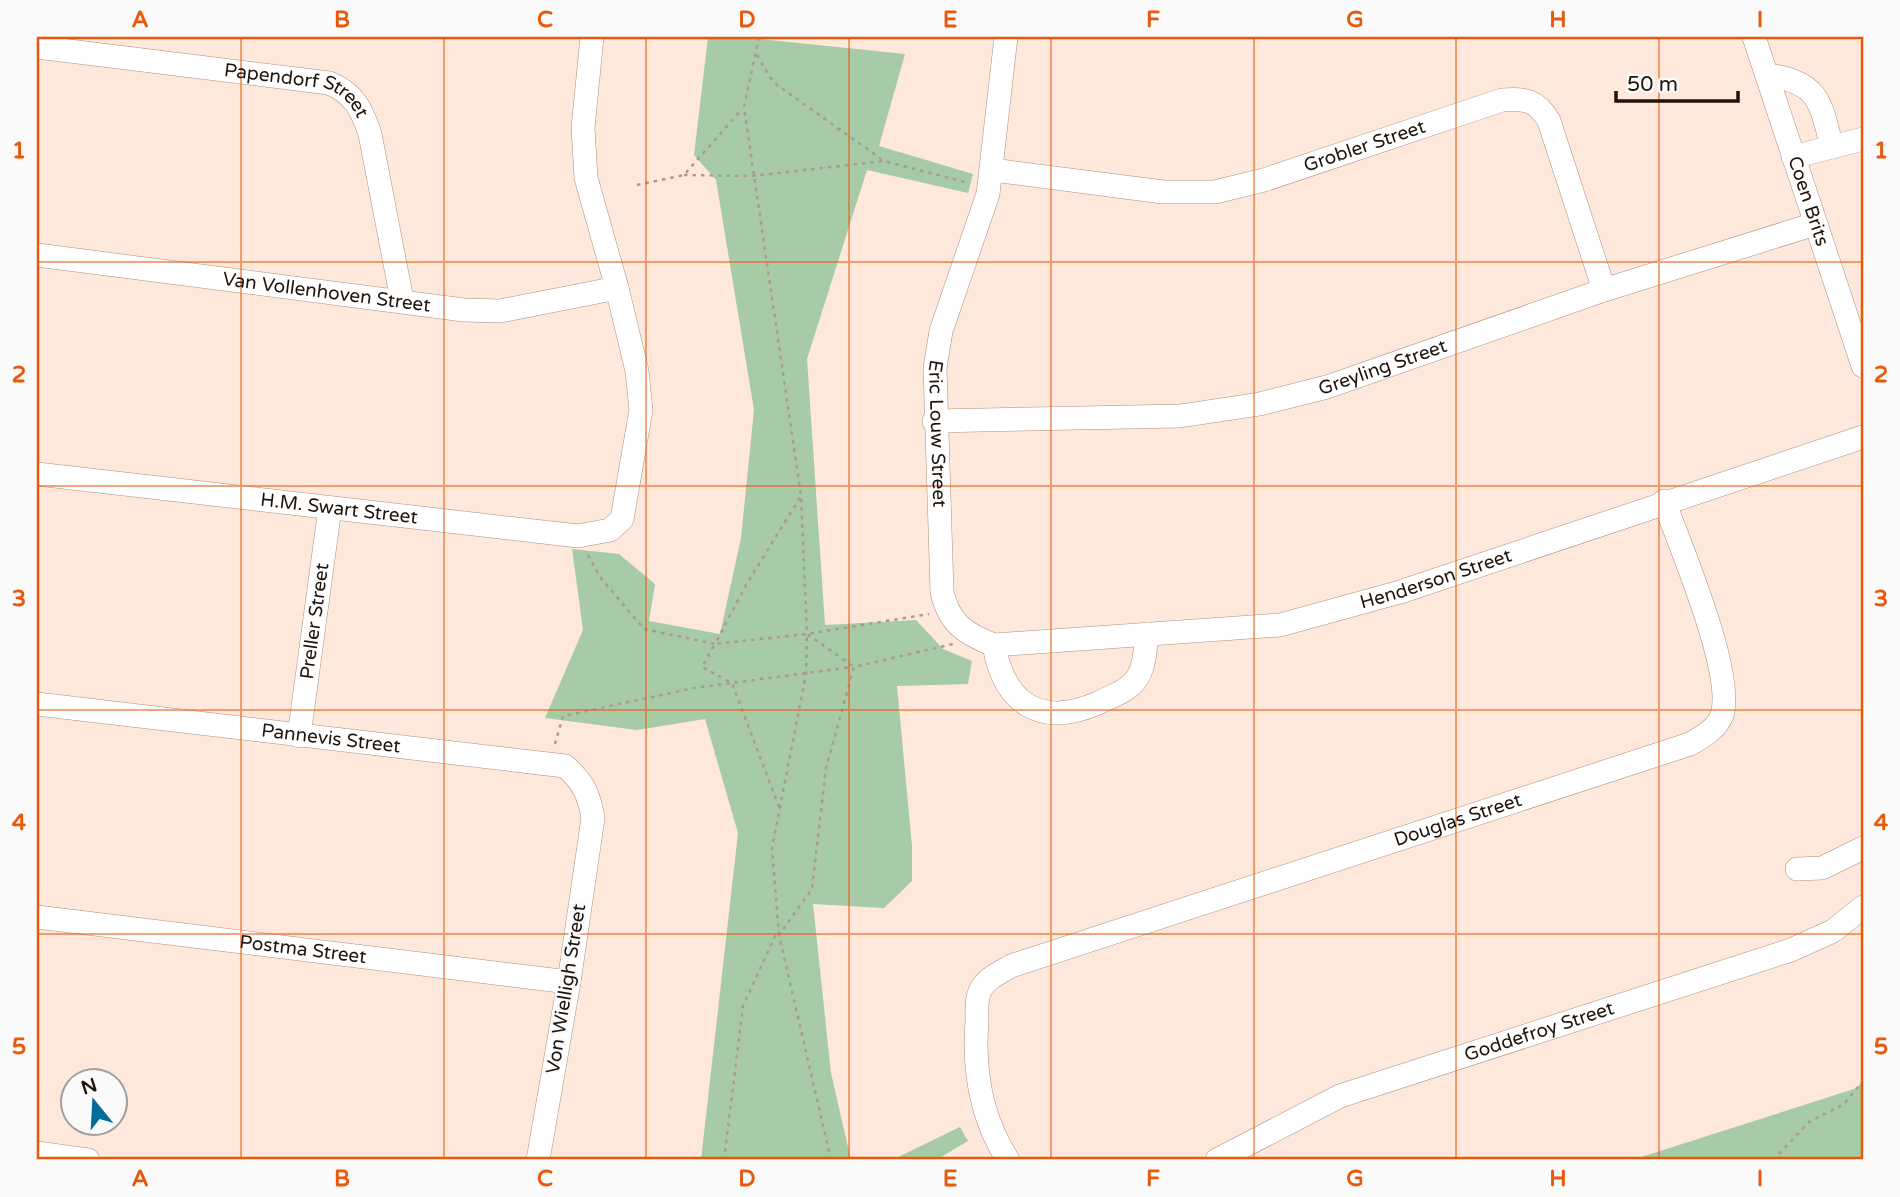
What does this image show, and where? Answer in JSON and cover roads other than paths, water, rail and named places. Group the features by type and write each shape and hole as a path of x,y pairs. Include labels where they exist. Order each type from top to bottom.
{"street":[{"path":"592,37 583,128 586,178 617,288"},
{"name":"Eric Louw Street","path":"985,642 960,629 947,611 942,592 934,421 935,368 941,331 988,194 993,170 1006,37"},
{"name":"Coen Brits","path":"1755,37 1863,366"},
{"name":"Papendorf Street","path":"37,47 329,83 340,87 351,95 362,112 370,134 402,300"},
{"path":"1767,75 1804,84 1814,94 1832,147"},
{"name":"Grobler Street","path":"993,170 1163,192 1215,192 1264,180 1502,100 1530,100 1542,108 1549,121 1604,290"},
{"path":"1793,157 1863,139"},
{"name":"Greyling Street","path":"934,421 1180,416 1260,404 1327,387 1604,290 1815,224"},
{"name":"Van Vollenhoven Street","path":"37,255 464,310 499,311 617,288"},
{"name":"H.M. Swart Street","path":"37,474 578,536 610,530 622,519 641,410 636,371 617,288"},
{"name":"Henderson Street","path":"985,642 1280,625 1401,592 1664,501 1863,437"},
{"name":"Douglas Street","path":"1008,1160 991,1135 982,1105 977,1070 979,993 989,979 1011,966 1690,744 1710,732 1721,716 1720,670 1664,501"},
{"name":"Preller Street","path":"299,736 330,508"},
{"path":"985,642 1018,698 1041,713 1059,713 1092,705 1118,693 1135,681 1145,656 1147,634"},
{"name":"Pannevis Street","path":"37,704 565,766 581,780 589,795 593,818"},
{"name":"Von Wielligh Street","path":"538,1160 569,982 593,818"},
{"path":"1797,869 1822,867 1863,848"},
{"name":"Goddefroy Street","path":"1217,1160 1340,1097 1791,950 1833,931 1863,907"},
{"name":"Postma Street","path":"37,917 569,982"},
{"path":"37,1153 88,1160"}]}
